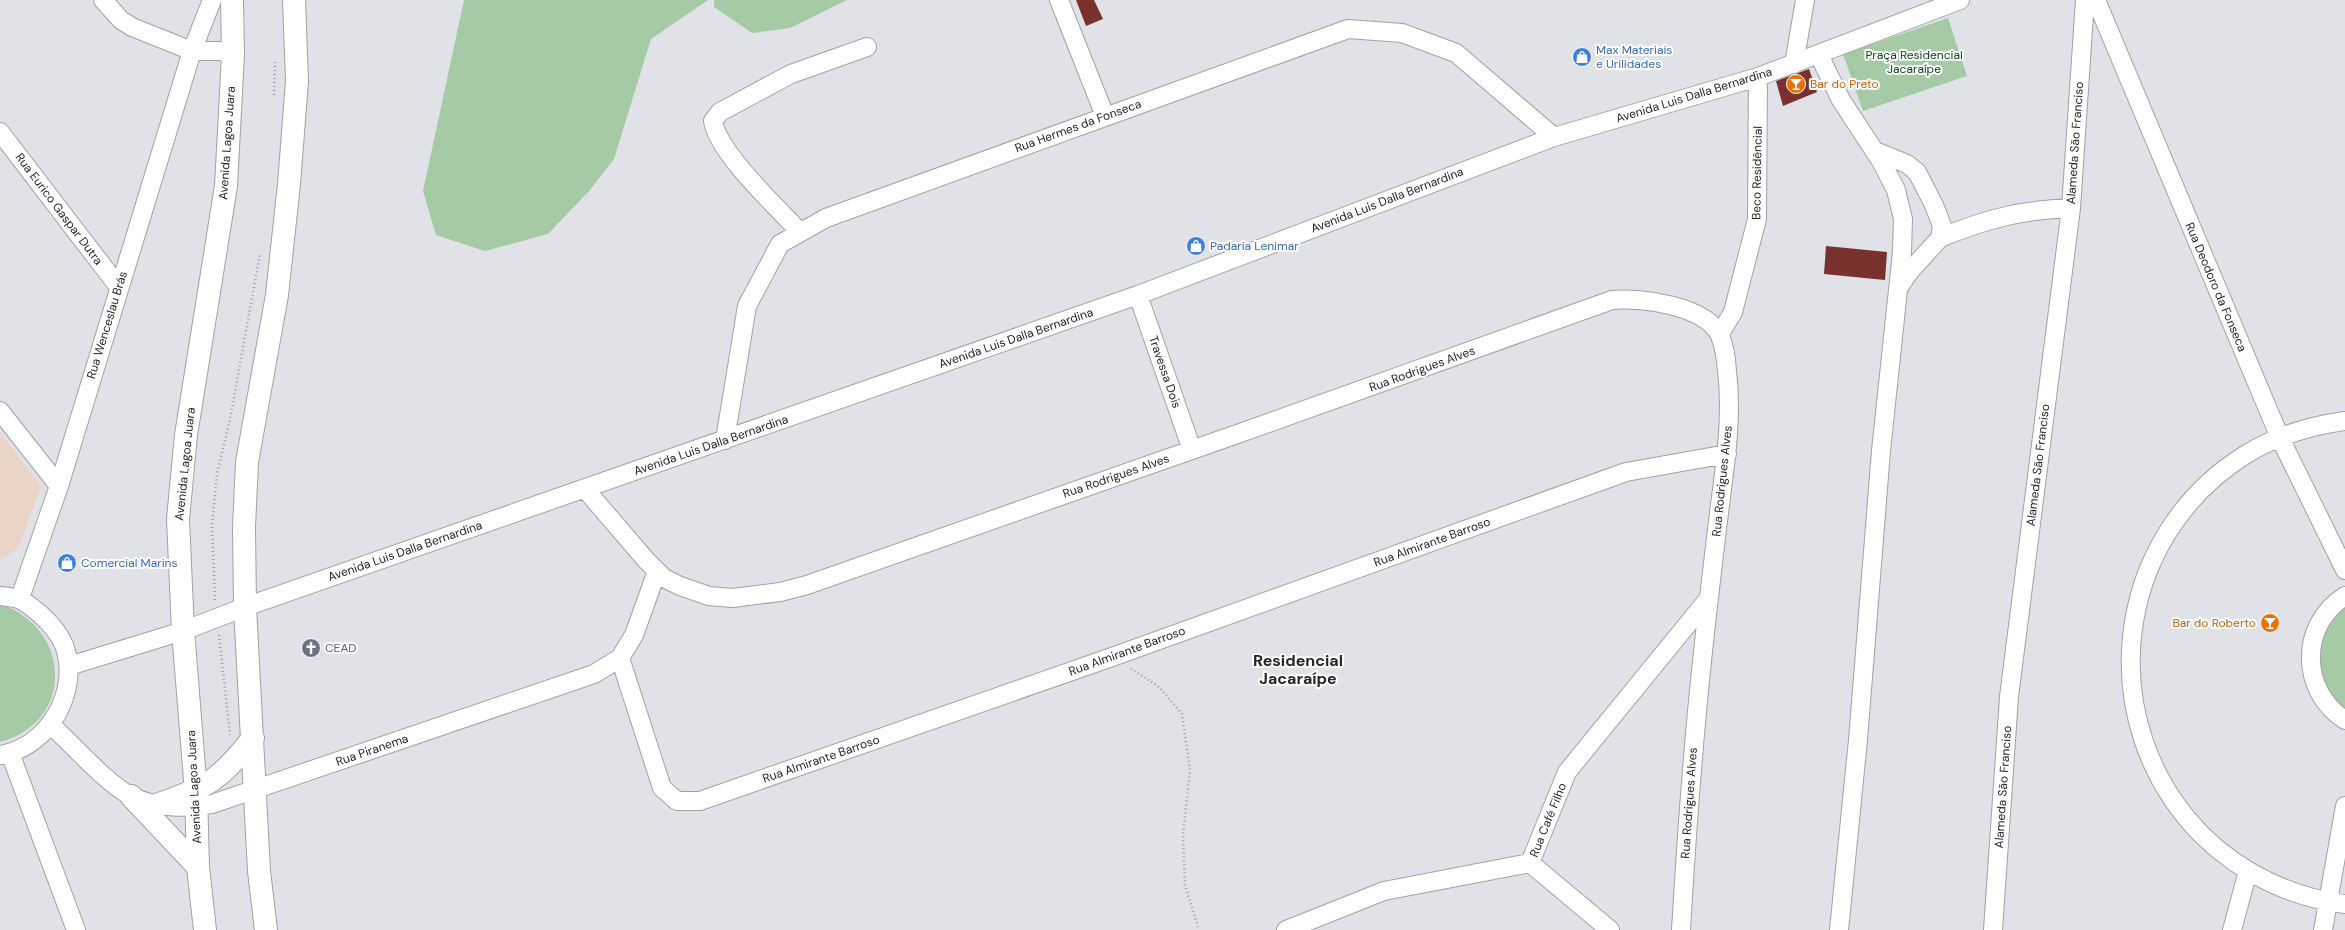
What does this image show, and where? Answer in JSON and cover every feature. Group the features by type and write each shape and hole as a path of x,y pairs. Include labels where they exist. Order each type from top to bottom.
{"main road":[{"name":"Avenida Lagoa Juara","path":"205,930 198,867 196,799 183,631 178,520 186,435 226,186 233,55 232,0"},
{"path":"266,930 259,871 256,790 245,607 244,526 247,462 277,295 289,184 297,82 294,0"},
{"path":"159,804 196,799 210,783 233,763 253,738"},
{"path":"131,796 198,867"}],"street":[{"path":"103,0 121,20 132,27 192,51 220,51 233,55"},
{"name":"Rua Wenceslau Brás","path":"20,598 59,486 118,286 192,51 212,0"},
{"path":"1059,0 1105,116"},
{"path":"1794,64 1805,0"},
{"name":"Avenida Luis Dalla Bernardina","path":"69,666 183,631 245,607 1138,295 1554,137 1794,64 1960,0"},
{"name":"Alameda São Franciso","path":"1993,930 2009,697 2071,208 2085,0"},
{"name":"Rua Deodoro da Fonseca","path":"2096,0 2280,438 2345,570"},
{"name":"Rua Hermes da Fonseca","path":"725,440 747,306 780,244 826,218 1105,116 1348,29 1402,32 1456,53 1554,137"},
{"path":"800,232 731,157 714,131 713,122 720,112 790,74 867,47"},
{"path":"1819,55 1841,100 1875,151 1896,190 1903,219 1899,288 1881,451 1858,740 1839,930"},
{"name":"Beco Residêncial","path":"1720,334 1733,312 1757,219 1758,76"},
{"name":"Rua Eurico Gaspar Dutra","path":"0,132 118,286"},
{"path":"1875,151 1907,164 1917,172 1934,205 1942,226 1940,238"},
{"path":"1899,288 1910,271 1940,238 1978,222 2012,214 2071,208"},
{"name":"Travessa Dois","path":"1138,295 1192,450"},
{"name":"Rua Rodrigues Alves","path":"585,489 614,525 657,571 680,586 709,596 733,598 780,592 814,582 1192,450 1612,300 1637,299 1668,305 1698,315 1709,322 1720,334 1725,350 1729,383 1727,454 1709,598 1689,798 1681,930"},
{"path":"0,411 59,486"},
{"path":"2337,903 2287,890 2248,871 2216,848 2189,822 2163,784 2149,757 2136,721 2130,683 2130,644 2136,607 2148,570 2165,536 2187,505 2214,478 2239,460 2280,438 2317,425 2345,421"},
{"name":"Rua Almirante Barroso","path":"620,658 662,788 677,801 700,801 1112,657 1626,472 1727,454"},
{"name":"Rua Piranema","path":"196,799 256,790 594,674 620,658 634,635 657,571"},
{"path":"0,596 20,598 53,626 64,645 69,666 64,700 50,724 36,740 5,754 76,930"},
{"path":"2345,596 2334,603 2319,622 2310,646 2310,670 2318,694 2334,713 2345,720"},
{"name":"Rua Café Filho","path":"1286,930 1384,891 1530,863 1567,772 1709,598"},
{"path":"50,724 113,784 131,796 159,804"},
{"path":"2323,930 2337,903 2345,806"},
{"path":"1530,863 1610,930"},
{"path":"2232,930 2248,871"}],"path":[{"path":"1112,657 1158,686 1182,714 1190,770 1182,834 1184,885 1199,930"}],"shaded area":[{"path":"0,432 41,487 18,548 0,560"}],"green space":[{"path":"464,0 708,0 651,39 614,159 589,191 548,234 485,251 436,235 423,191"},
{"path":"714,0 847,0 790,28 752,33 714,7"},
{"name":"Praça Residencial Jacaraípe","path":"1948,18 1967,76 1863,111 1843,54"},
{"path":"0,604 24,616 41,633 51,653 55,674 52,696 42,715 24,731 0,742"},
{"path":"2345,606 2345,711 2333,698 2325,685 2320,672 2318,658 2320,645 2325,631 2333,618"}],"building":[{"path":"1076,0 1094,0 1103,19 1086,26"},
{"name":"Bar do Preto","path":"1809,69 1817,92 1783,106 1776,81"},
{"path":"1826,246 1887,252 1885,280 1824,274"}],"place":[{"name":"Max Materiais e Urilidades","path":"1582,57"},
{"name":"Bar do Preto","path":"1796,84"},
{"name":"Padaria Lenimar","path":"1196,246"},
{"name":"Comercial Marins","path":"67,563"},
{"name":"Bar do Roberto","path":"2270,623"},
{"name":"CEAD","path":"311,648"}],"district":[{"name":"Residencial Jacaraípe","path":"1298,669"}]}
